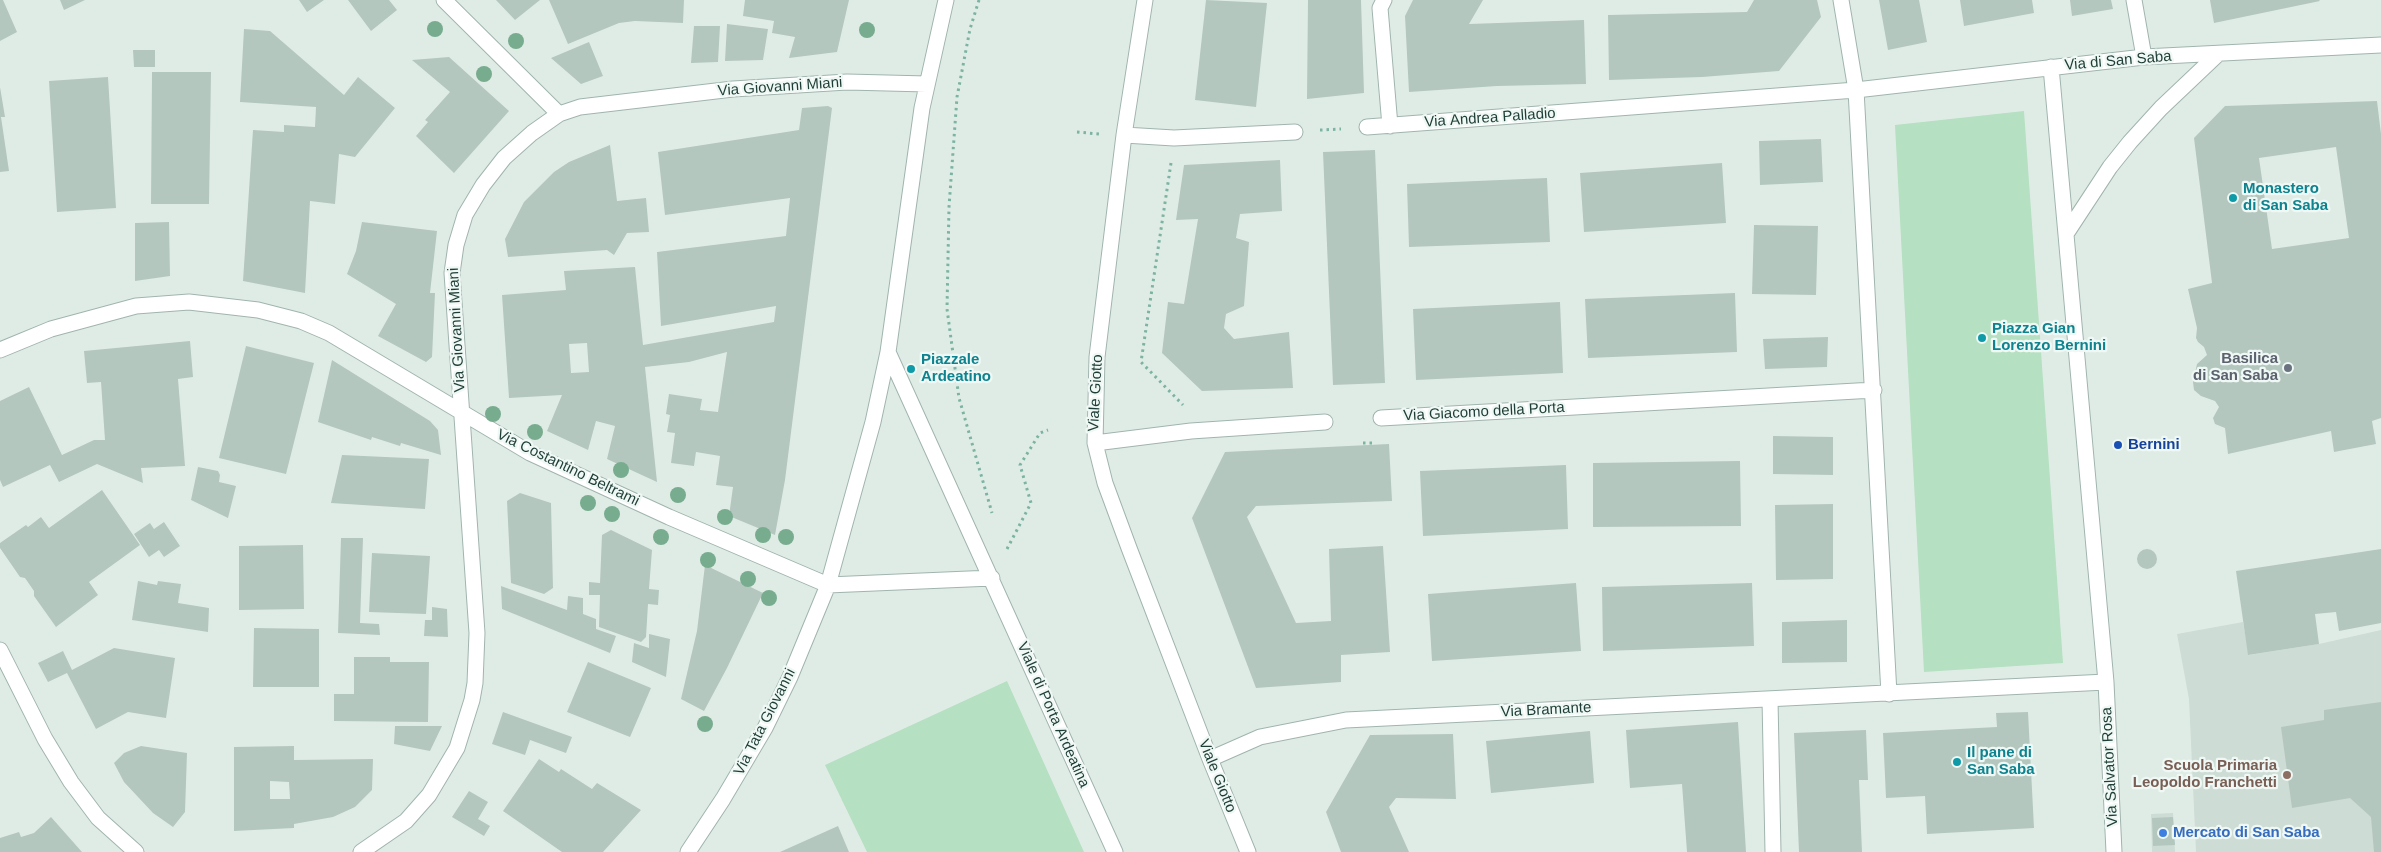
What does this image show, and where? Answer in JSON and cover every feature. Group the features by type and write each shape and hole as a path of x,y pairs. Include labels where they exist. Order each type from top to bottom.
{"street":[{"path":"444,0 559,114"},
{"path":"888,352 953,497 992,578 828,586 873,422 888,352 926,84 946,0"},
{"name":"Viale Giotto","path":"1145,0 1124,135 1097,357 1094,444 1105,483 1210,759 1248,852"},
{"path":"1384,0 1380,8 1390,126"},
{"path":"1842,0 1856,90 1874,390 1889,694 2106,682 2051,67"},
{"path":"2134,0 2144,57"},
{"name":"Via di San Saba","path":"1856,90 2144,57 2381,45"},
{"path":"2066,234 2101,181 2130,142 2161,108 2218,54"},
{"name":"Via Giovanni Miani","path":"361,852 406,821 429,795 457,748 472,700 475,683 477,633 452,273 459,230 473,200 504,158 532,133 559,114 580,107 733,89 847,82 926,84"},
{"name":"Via Andrea Palladio","path":"1367,127 1856,90"},
{"path":"1124,135 1174,138 1295,132"},
{"name":"Via Costantino Beltrami","path":"0,350 59,326 136,306 189,302 237,306 279,315 316,326 394,370 462,414 530,453 669,517 828,586"},
{"name":"Via Giacomo della Porta","path":"1381,418 1874,390"},
{"path":"1094,444 1191,432 1325,422"},
{"name":"Viale di Porta Ardeatina","path":"992,578 1115,852"},
{"name":"Via Tata Giovanni","path":"688,852 728,791 765,728 790,677 828,586"},
{"path":"0,650 46,739 71,782 98,818 136,852"},
{"name":"Via Salvator Rosa","path":"2106,682 2114,852"},
{"name":"Via Bramante","path":"1210,759 1260,737 1346,720 1889,694"},
{"path":"1770,699 1773,852"}],"path":[{"path":"979,0 970,29 957,97 949,207 947,309 959,398 992,509 992,519"},
{"path":"1295,132 1367,127"},
{"path":"1171,162 1141,362 1187,409"},
{"path":"992,578 1031,503 1020,465 1040,433 1048,430"}],"shaded area":[{"name":"Scuola Primaria Leopoldo Franchetti","path":"2243,622 2249,655 2319,644 2381,630 2381,852 2196,852 2189,699 2177,634"},
{"name":"Mercato di San Saba","path":"2173,813 2175,852 2152,852 2151,814"}],"green space":[{"path":"2024,111 2063,663 1924,672 1895,125"},
{"path":"1007,681 1084,852 867,852 825,765"}],"building":[{"path":"0,0 3,0 17,32 0,41"},
{"path":"60,0 85,0 64,10"},
{"path":"299,0 324,0 307,12"},
{"path":"348,0 389,0 397,10 371,31"},
{"path":"496,0 540,0 515,20"},
{"path":"549,0 684,0 683,23 635,21 619,23 568,44"},
{"path":"745,0 849,0 837,52 789,58 795,37 772,33 774,21 743,16"},
{"path":"1206,0 1267,3 1256,107 1195,100"},
{"path":"1308,0 1361,0 1364,93 1307,99"},
{"path":"1413,0 1483,0 1469,24 1584,20 1586,84 1497,86 1409,92 1405,16"},
{"path":"1754,0 1817,0 1821,17 1779,71 1702,77 1609,80 1608,15 1747,12"},
{"path":"1879,0 1919,0 1927,42 1888,50"},
{"path":"1960,0 2032,0 2034,13 1964,26"},
{"path":"2070,0 2111,0 2113,9 2072,16"},
{"path":"2210,0 2319,0 2320,1 2214,23"},
{"path":"727,24 768,29 763,60 725,61"},
{"path":"694,26 720,26 718,62 691,63"},
{"path":"244,29 270,31 344,95 358,77 395,108 355,157 339,154 335,204 310,201 305,293 243,281 253,130 284,132 284,125 315,127 316,107 240,102"},
{"path":"589,42 603,76 581,84 551,58"},
{"path":"133,50 155,50 155,67 134,67"},
{"path":"449,57 509,111 454,173 416,136 428,122 425,120 450,92 412,60"},
{"path":"152,72 211,72 209,204 151,204"},
{"path":"108,77 116,208 57,212 49,81"},
{"path":"0,87 5,117 1,117 9,171 0,172"},
{"path":"2377,101 2381,134 2381,418 2372,421 2376,444 2334,452 2331,431 2228,454 2225,428 2215,424 2213,418 2219,407 2215,401 2201,396 2194,390 2193,382 2197,364 2207,355 2204,347 2196,338 2197,328 2188,289 2212,283 2194,138 2225,106","holes":["2336,147 2349,238 2272,249 2259,158"]},
{"path":"828,106 832,108 785,480 775,535 729,516 733,487 716,485 720,456 696,452 694,466 671,463 675,433 667,432 670,415 666,414 669,394 702,399 700,410 718,412 727,352 689,362 645,367 657,482 607,459 615,426 596,421 588,450 547,431 562,395 509,398 502,295 566,290 564,271 635,267 643,345 774,322 776,306 661,326 657,252 786,236 790,198 665,215 658,152 799,130 802,108","holes":["587,343 589,372 571,373 569,344"]},
{"path":"1821,139 1823,182 1760,185 1759,141"},
{"path":"610,145 617,201 646,198 649,232 627,233 614,255 607,250 508,257 505,239 524,202 554,172 569,162"},
{"path":"1375,150 1385,383 1333,385 1323,152"},
{"path":"1280,160 1282,211 1240,214 1236,238 1249,242 1244,306 1226,314 1224,328 1234,339 1289,332 1293,388 1202,391 1162,353 1168,302 1184,304 1198,219 1176,220 1184,165"},
{"path":"1722,163 1726,223 1584,232 1580,173"},
{"path":"1547,178 1550,242 1409,247 1407,184"},
{"path":"169,222 170,276 135,281 135,223"},
{"path":"362,222 437,231 430,293 435,293 432,357 426,362 378,336 396,304 347,274 356,251"},
{"path":"1754,225 1818,226 1816,295 1752,294"},
{"path":"1735,293 1737,352 1588,358 1585,299"},
{"path":"1560,302 1563,373 1416,380 1413,309"},
{"path":"1828,337 1827,367 1765,369 1763,339"},
{"path":"190,341 193,377 178,379 185,466 141,468 143,483 97,464 59,482 50,465 3,487 0,480 0,401 29,387 62,455 94,440 105,440 101,382 87,383 84,351"},
{"path":"246,346 314,363 286,474 219,458"},
{"path":"332,360 430,421 438,430 441,455 401,443 400,446 372,437 371,440 318,422"},
{"path":"1773,436 1833,437 1833,475 1773,474"},
{"path":"1389,444 1392,501 1256,506 1247,517 1296,623 1331,621 1329,549 1383,546 1390,652 1341,655 1341,682 1256,688 1192,518 1225,452"},
{"path":"342,455 429,459 425,509 331,503"},
{"path":"1740,461 1741,526 1593,527 1593,463"},
{"path":"1566,465 1568,529 1423,536 1420,471"},
{"path":"198,467 218,471 220,475 219,482 236,486 228,518 191,500"},
{"path":"102,490 140,545 89,582 98,595 56,627 34,596 34,591 25,578 20,577 0,548 0,543 41,517 49,528"},
{"path":"520,493 551,503 553,588 544,594 511,583 507,501"},
{"path":"1833,504 1833,579 1776,580 1775,505"},
{"path":"164,522 180,546 164,557 159,550 149,557 134,534 150,523 154,529"},
{"path":"611,530 652,550 649,589 659,590 658,605 648,604 646,637 641,642 599,627 600,595 589,595 589,582 600,583 602,535"},
{"path":"341,538 363,538 360,623 379,624 380,635 338,633"},
{"path":"303,545 304,609 239,610 239,546"},
{"path":"2147,549 2154,552 2157,559 2154,566 2147,569 2140,566 2137,559 2140,552"},
{"path":"2381,549 2381,623 2339,631 2336,612 2315,614 2319,644 2248,655 2236,571"},
{"path":"372,553 430,556 426,614 369,612"},
{"path":"705,565 763,593 704,711 681,699 697,631"},
{"path":"138,581 157,585 158,581 181,584 178,603 209,608 208,632 132,620"},
{"path":"1576,583 1581,651 1432,661 1428,594"},
{"path":"1752,583 1754,646 1603,651 1602,587"},
{"path":"501,586 567,610 568,596 583,598 583,614 596,619 596,629 616,636 610,653 502,609"},
{"path":"432,607 447,609 448,637 424,636 425,620 432,620"},
{"path":"1847,620 1847,662 1782,663 1782,622"},
{"path":"254,628 319,629 319,687 253,687"},
{"path":"649,634 670,639 666,677 632,662 634,643 649,648"},
{"path":"114,648 175,658 166,718 128,712 96,729 67,673 48,682 38,663 63,651 72,670"},
{"path":"354,657 390,657 390,662 429,662 428,722 334,721 334,694 354,694"},
{"path":"588,662 651,688 630,737 567,712"},
{"path":"2381,702 2381,852 2374,852 2371,817 2350,798 2292,808 2281,727 2324,720 2324,710"},
{"path":"503,712 572,737 566,753 530,740 525,755 492,744"},
{"name":"Il pane di San Saba","path":"2028,712 2034,828 1927,834 1925,796 1886,798 1883,733 1997,727 1996,713"},
{"path":"1738,722 1746,852 1687,852 1682,784 1630,788 1626,730"},
{"path":"395,726 442,726 430,751 394,744"},
{"path":"1866,730 1868,780 1859,780 1862,852 1799,852 1794,733"},
{"path":"1590,731 1594,783 1491,793 1486,741"},
{"path":"1453,734 1456,799 1396,798 1389,807 1409,852 1341,852 1326,812 1370,735"},
{"path":"141,746 187,753 185,812 173,827 153,813 124,782 114,763 124,753"},
{"path":"294,746 294,760 373,759 372,790 355,807 333,817 294,824 294,828 234,831 234,747","holes":["270,781 289,782 290,799 270,799"]},
{"path":"539,759 559,772 561,769 592,789 597,783 641,810 603,852 562,852 503,811"},
{"path":"469,791 488,802 478,819 490,826 484,836 452,817"},
{"path":"51,817 82,852 0,852 0,838 19,832 21,837 34,833"},
{"name":"Mercato di San Saba","path":"2173,817 2175,845 2153,846 2152,818"},
{"path":"838,826 849,852 780,852"}],"place":[{"name":"Monastero di San Saba","path":"2233,198"},
{"name":"Piazza Gian Lorenzo Bernini","path":"1982,338"},
{"name":"Basilica di San Saba","path":"2288,368"},
{"name":"Piazzale Ardeatino","path":"911,369"},
{"name":"Bernini","path":"2118,445"},
{"name":"Il pane di San Saba","path":"1957,762"},
{"name":"Scuola Primaria Leopoldo Franchetti","path":"2287,775"},
{"name":"Mercato di San Saba","path":"2163,833"}]}
